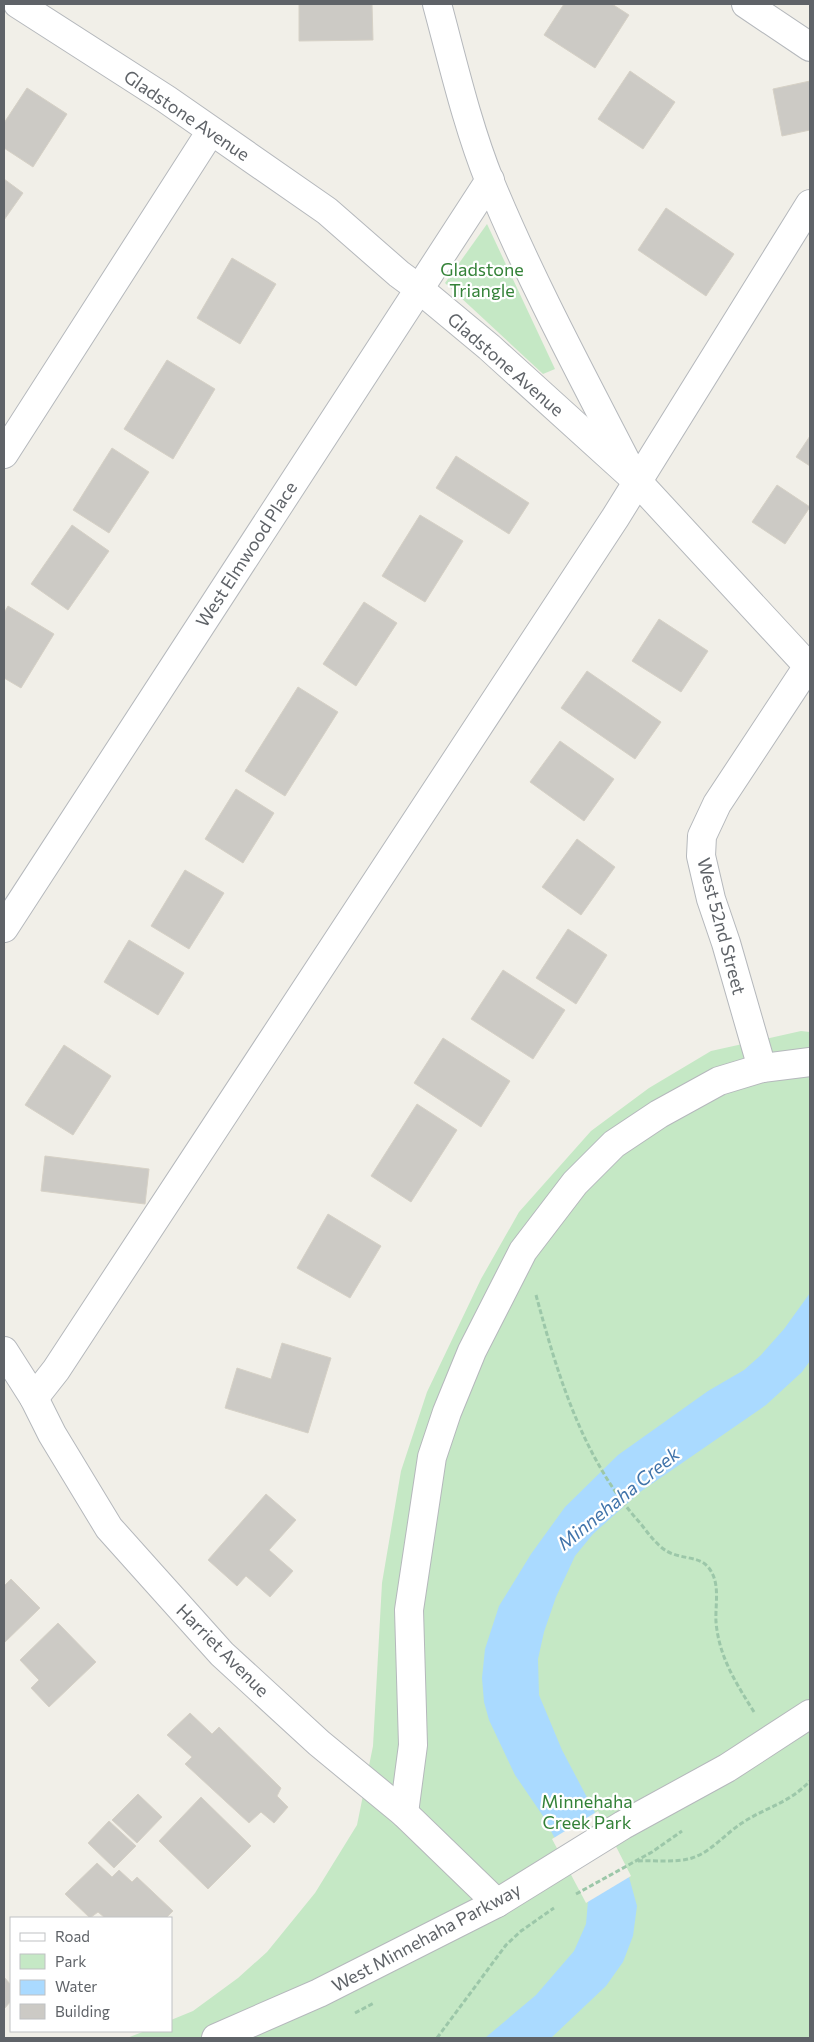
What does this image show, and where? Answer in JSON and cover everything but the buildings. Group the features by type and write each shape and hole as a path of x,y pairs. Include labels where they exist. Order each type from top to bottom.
{"street":[{"name":"Gladstone Avenue","path":"18,4 166,99 327,212 489,347 637,481 809,664"},
{"path":"437,4 464,102 490,180 518,246 569,352 637,481"},
{"path":"746,4 810,47"},
{"path":"4,454 211,132"},
{"name":"West Elmwood Place","path":"4,928 418,288 490,180"},
{"path":"34,1398 56,1370 615,518 810,204"},
{"name":"West 52nd Street","path":"762,1068 726,943 711,899 701,856 702,836 717,804 809,664"},
{"path":"404,1813 413,1745 409,1610 432,1457 447,1412 472,1351 523,1251 575,1183 614,1144 659,1114 719,1080 762,1068 810,1062"},
{"name":"Harriet Avenue","path":"4,1350 109,1528 139,1563 222,1654 319,1743 404,1813 497,1903"},
{"name":"West Minnehaha Parkway","path":"216,2038 319,1993 497,1903 623,1825 727,1768 810,1714"}],"path":[{"path":"534,1288 553,1359 572,1411 603,1473 628,1510 660,1547 679,1558 700,1561 708,1567 716,1579 716,1620 722,1653 730,1674 770,1740"},
{"path":"570,1897 635,1861 682,1860 696,1856 742,1823 796,1794 810,1781"},
{"path":"437,2038 506,1945 521,1931 556,1907"}],"green space":[{"name":"Gladstone Triangle","path":"487,224 555,369 543,374 445,283"},
{"name":"Minnehaha Creek Park","path":"801,1031 810,1032 810,2038 127,2038 142,2032 172,2032 172,2020 193,2011 238,1978 267,1952 315,1893 357,1825 373,1746 382,1583 401,1471 427,1392 481,1279 519,1212 591,1131 649,1088 711,1051"}],"water":[{"name":"Minnehaha Creek","path":"810,1293 810,1361 802,1372 766,1405 640,1492 593,1534 575,1556 556,1597 544,1632 538,1659 539,1695 562,1750 629,1877 637,1906 633,1936 623,1962 606,1986 551,2038 485,2038 536,1995 574,1951 586,1924 588,1901 543,1816 515,1775 489,1720 484,1702 482,1678 485,1649 499,1606 531,1554 565,1507 618,1455 708,1391 744,1370 761,1355 784,1329"}],"pier":[{"path":"598,1811 631,1876 586,1903 552,1839"}]}
